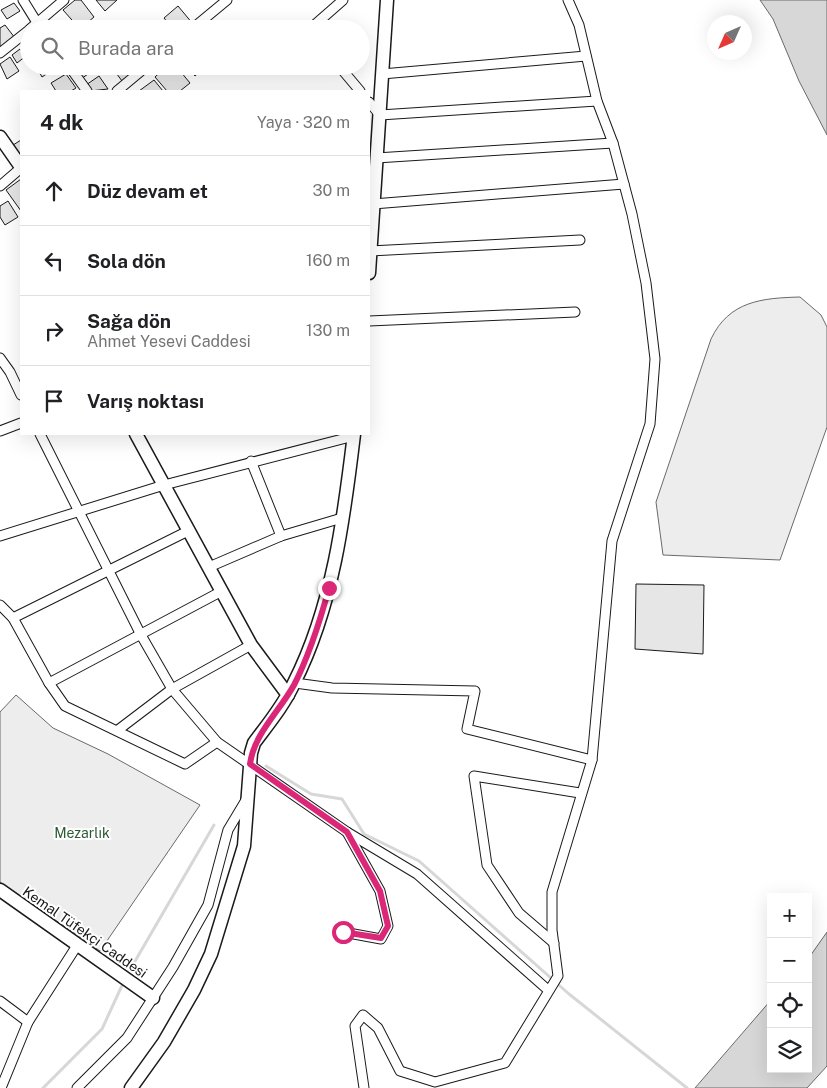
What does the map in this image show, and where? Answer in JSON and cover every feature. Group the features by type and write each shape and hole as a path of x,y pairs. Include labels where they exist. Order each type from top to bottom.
{"street":[{"path":"23,0 31,20"},
{"path":"43,20 64,0"},
{"path":"203,20 227,0"},
{"path":"320,20 343,0"},
{"path":"387,0 370,251 580,240"},
{"path":"364,1088 355,1026 363,1015 378,1028 400,1071 435,1082 505,1063 549,987 558,976 554,943 552,892 580,793 592,760 612,540 650,424 655,358 646,283 624,184 613,143 597,101 578,25 568,0"},
{"path":"0,53 20,38"},
{"path":"382,74 586,56"},
{"path":"75,75 86,90"},
{"path":"118,90 136,75"},
{"path":"347,75 359,90"},
{"path":"380,115 597,101"},
{"path":"370,103 380,115"},
{"path":"0,137 20,167"},
{"path":"376,158 613,143"},
{"path":"0,186 20,169"},
{"path":"373,204 624,184"},
{"path":"370,321 575,312"},
{"path":"0,358 10,372 20,393"},
{"path":"0,431 20,423"},
{"path":"40,435 141,635 172,689 216,742 347,832 417,874 549,987"},
{"path":"137,435 251,645 288,695"},
{"path":"0,536 164,485 354,435 342,518 321,617 295,683 254,743 250,764 247,826 241,861 205,970 164,1042 131,1088"},
{"path":"251,461 281,536"},
{"path":"209,567 281,536 342,518"},
{"path":"13,618 188,531"},
{"path":"49,683 222,591"},
{"path":"0,605 13,618 49,683 65,706 185,764 216,742"},
{"path":"118,730 172,689 251,645"},
{"path":"295,683 332,688 474,691 468,729 592,760"},
{"path":"554,943 519,912 487,866 474,776 580,793"},
{"path":"77,1088 127,1038 208,905 228,830 248,798"},
{"path":"343,932 381,938 388,926 380,891 347,832"},
{"name":"Kemal Tüfekçi Caddesi","path":"0,890 153,998"},
{"path":"1,1088 28,1022 78,944"},
{"path":"0,1001 28,1022"}],"green space":[{"path":"800,297 821,315 827,327 827,427 780,560 663,555 656,502 711,339 718,326 737,309 760,301"},
{"name":"Mezarlık","path":"16,695 53,728 108,754 200,805 100,951 0,882 0,712"}],"shaded area":[{"path":"760,0 827,0 827,135 799,81 773,19"},
{"path":"827,932 827,1066 807,1088 695,1088 767,1005 767,1073 812,1073 812,953"}],"building":[{"path":"75,0 81,0 94,17 90,20 72,20 63,10"},
{"path":"96,0 117,0 105,11"},
{"path":"14,3 20,11 7,19 1,10"},
{"path":"178,6 190,20 166,20 164,18"},
{"path":"5,25 15,38 0,49 0,28"},
{"path":"20,49 20,61 17,63 12,55"},
{"path":"10,57 19,71 7,79 0,64"},
{"path":"67,75 76,88 73,90 55,90 51,83"},
{"path":"78,75 87,75 81,79"},
{"path":"118,75 130,75 122,81"},
{"path":"157,75 183,75 190,83 181,90 166,90 155,77"},
{"path":"99,76 108,89 89,90 86,85"},
{"path":"154,80 162,90 140,90"},
{"path":"20,141 20,156 10,147"},
{"path":"20,180 20,210 6,190"},
{"path":"8,201 18,217 5,225 0,217 0,206"},
{"path":"636,584 704,585 703,654 635,649"}],"waterway":[{"path":"266,766 311,794 342,799 364,834 419,861 569,994 687,1088"},
{"path":"127,975 214,825"},
{"path":"43,1088 102,1029 124,981"}],"route":[{"path":"329,588 316,634 295,683 254,743 250,764 347,832 380,891 388,926 381,938 343,932"}]}
